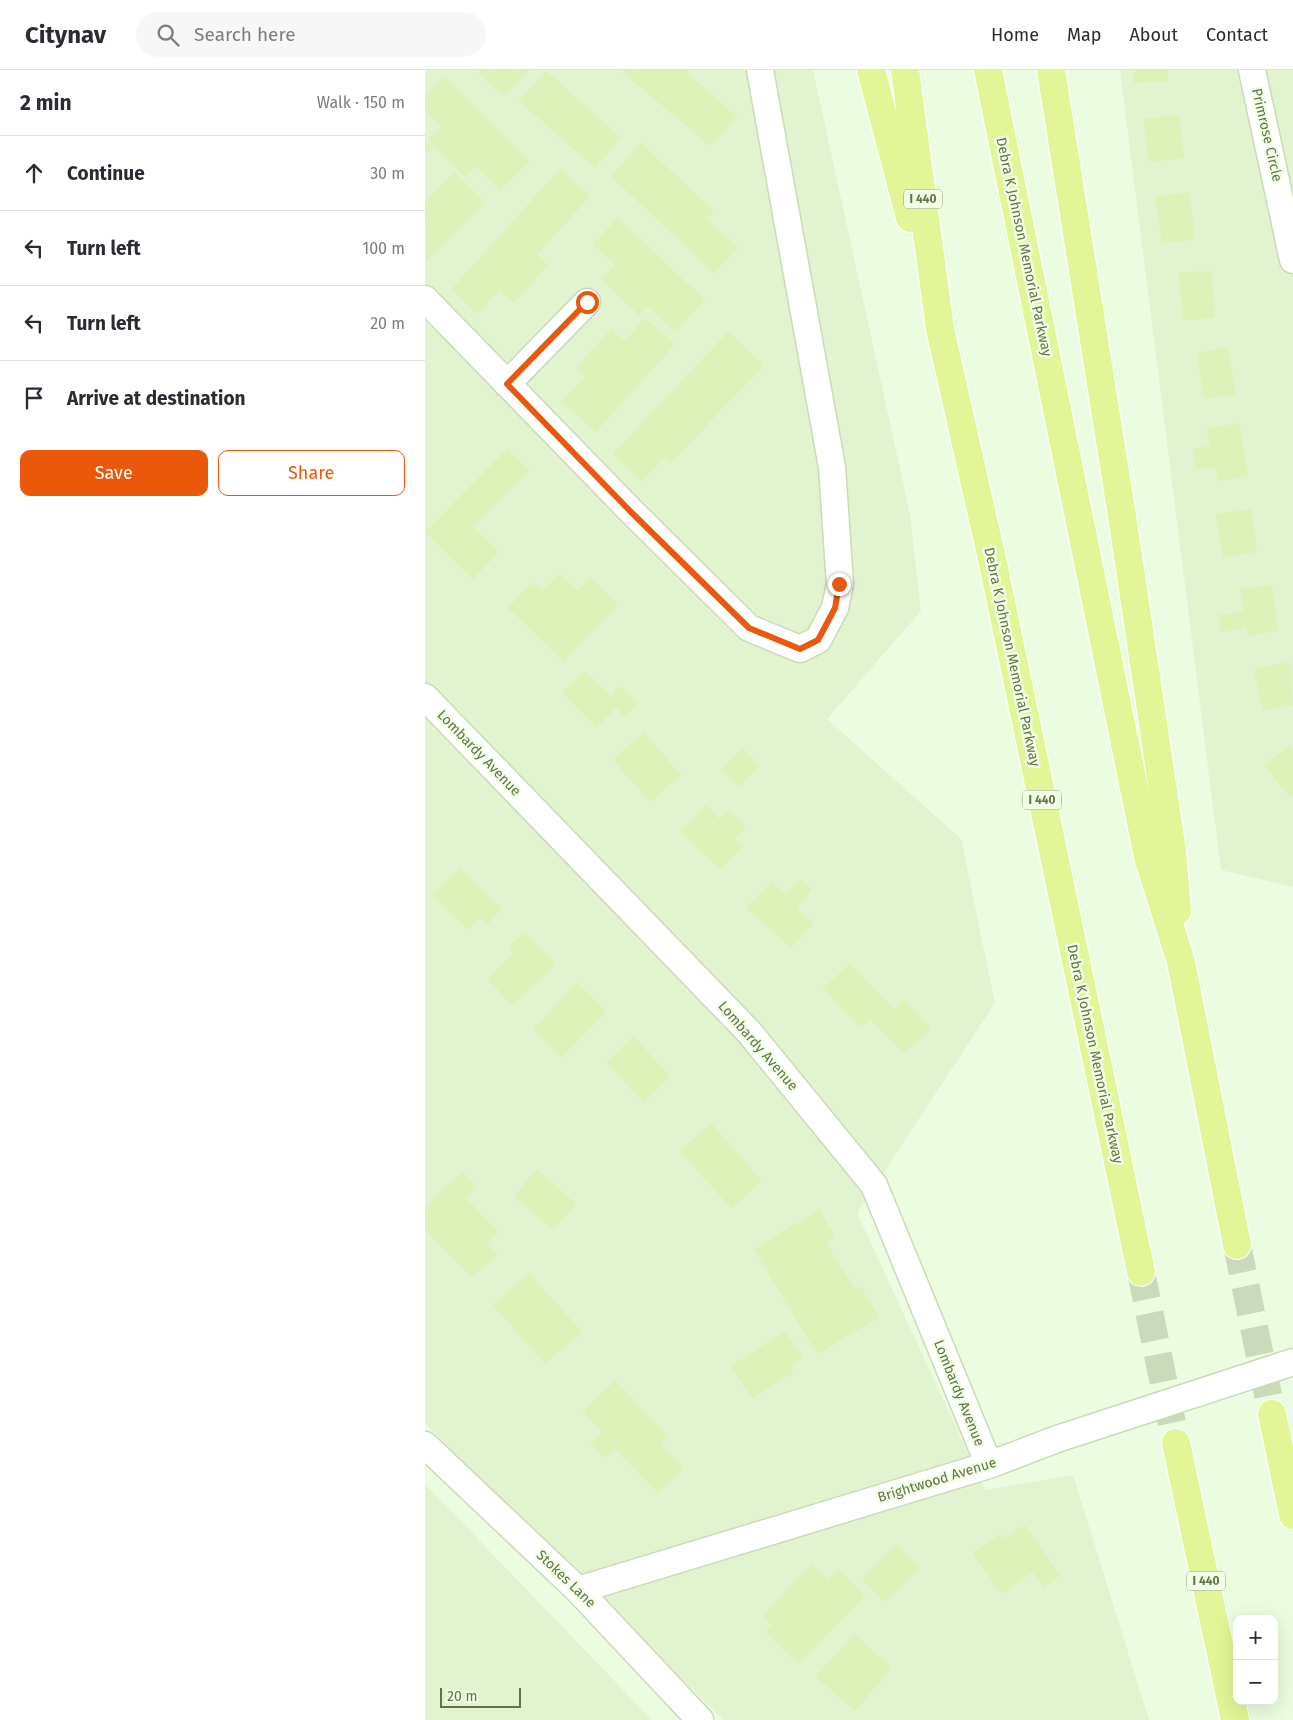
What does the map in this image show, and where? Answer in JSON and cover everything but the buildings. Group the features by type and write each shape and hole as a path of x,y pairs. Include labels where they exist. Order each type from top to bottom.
{"highway":[{"path":"871,70 940,329"},
{"name":"Debra K Johnson Memorial Parkway","path":"905,70 940,329 994,568 1141,1272"},
{"name":"Debra K Johnson Memorial Parkway","path":"988,70 1148,857 1181,962 1237,1244"},
{"path":"1051,70 1121,506 1172,851 1181,962"},
{"path":"1272,1414 1293,1516"},
{"name":"I 440","path":"1176,1443 1235,1720"}],"street":[{"path":"425,299 631,512 749,628 800,649 818,640 835,608 839,584 832,467 760,70"},
{"name":"Primrose Circle","path":"1253,70 1293,260"},
{"path":"507,384 587,302"},
{"name":"Lombardy Avenue","path":"425,697 749,1032 875,1185 989,1465"},
{"name":"Brightwood Avenue","path":"578,1590 989,1465 1057,1438 1293,1362"},
{"name":"Stokes Lane","path":"425,1445 578,1590 700,1720"}],"shaded area":[{"path":"425,70 813,70 910,515 921,611 827,719 961,839 995,1003 857,1213 985,1490 1073,1475 1149,1720 723,1720 425,1423"},
{"path":"1120,70 1293,70 1293,887 1221,870"},
{"path":"425,1484 652,1720 425,1720"}],"tunnel":[{"path":"1237,1245 1272,1414"},
{"path":"1141,1272 1176,1443"}],"route":[{"path":"587,302 507,384 631,512 749,628 800,649 818,640 835,608 839,584"}]}
